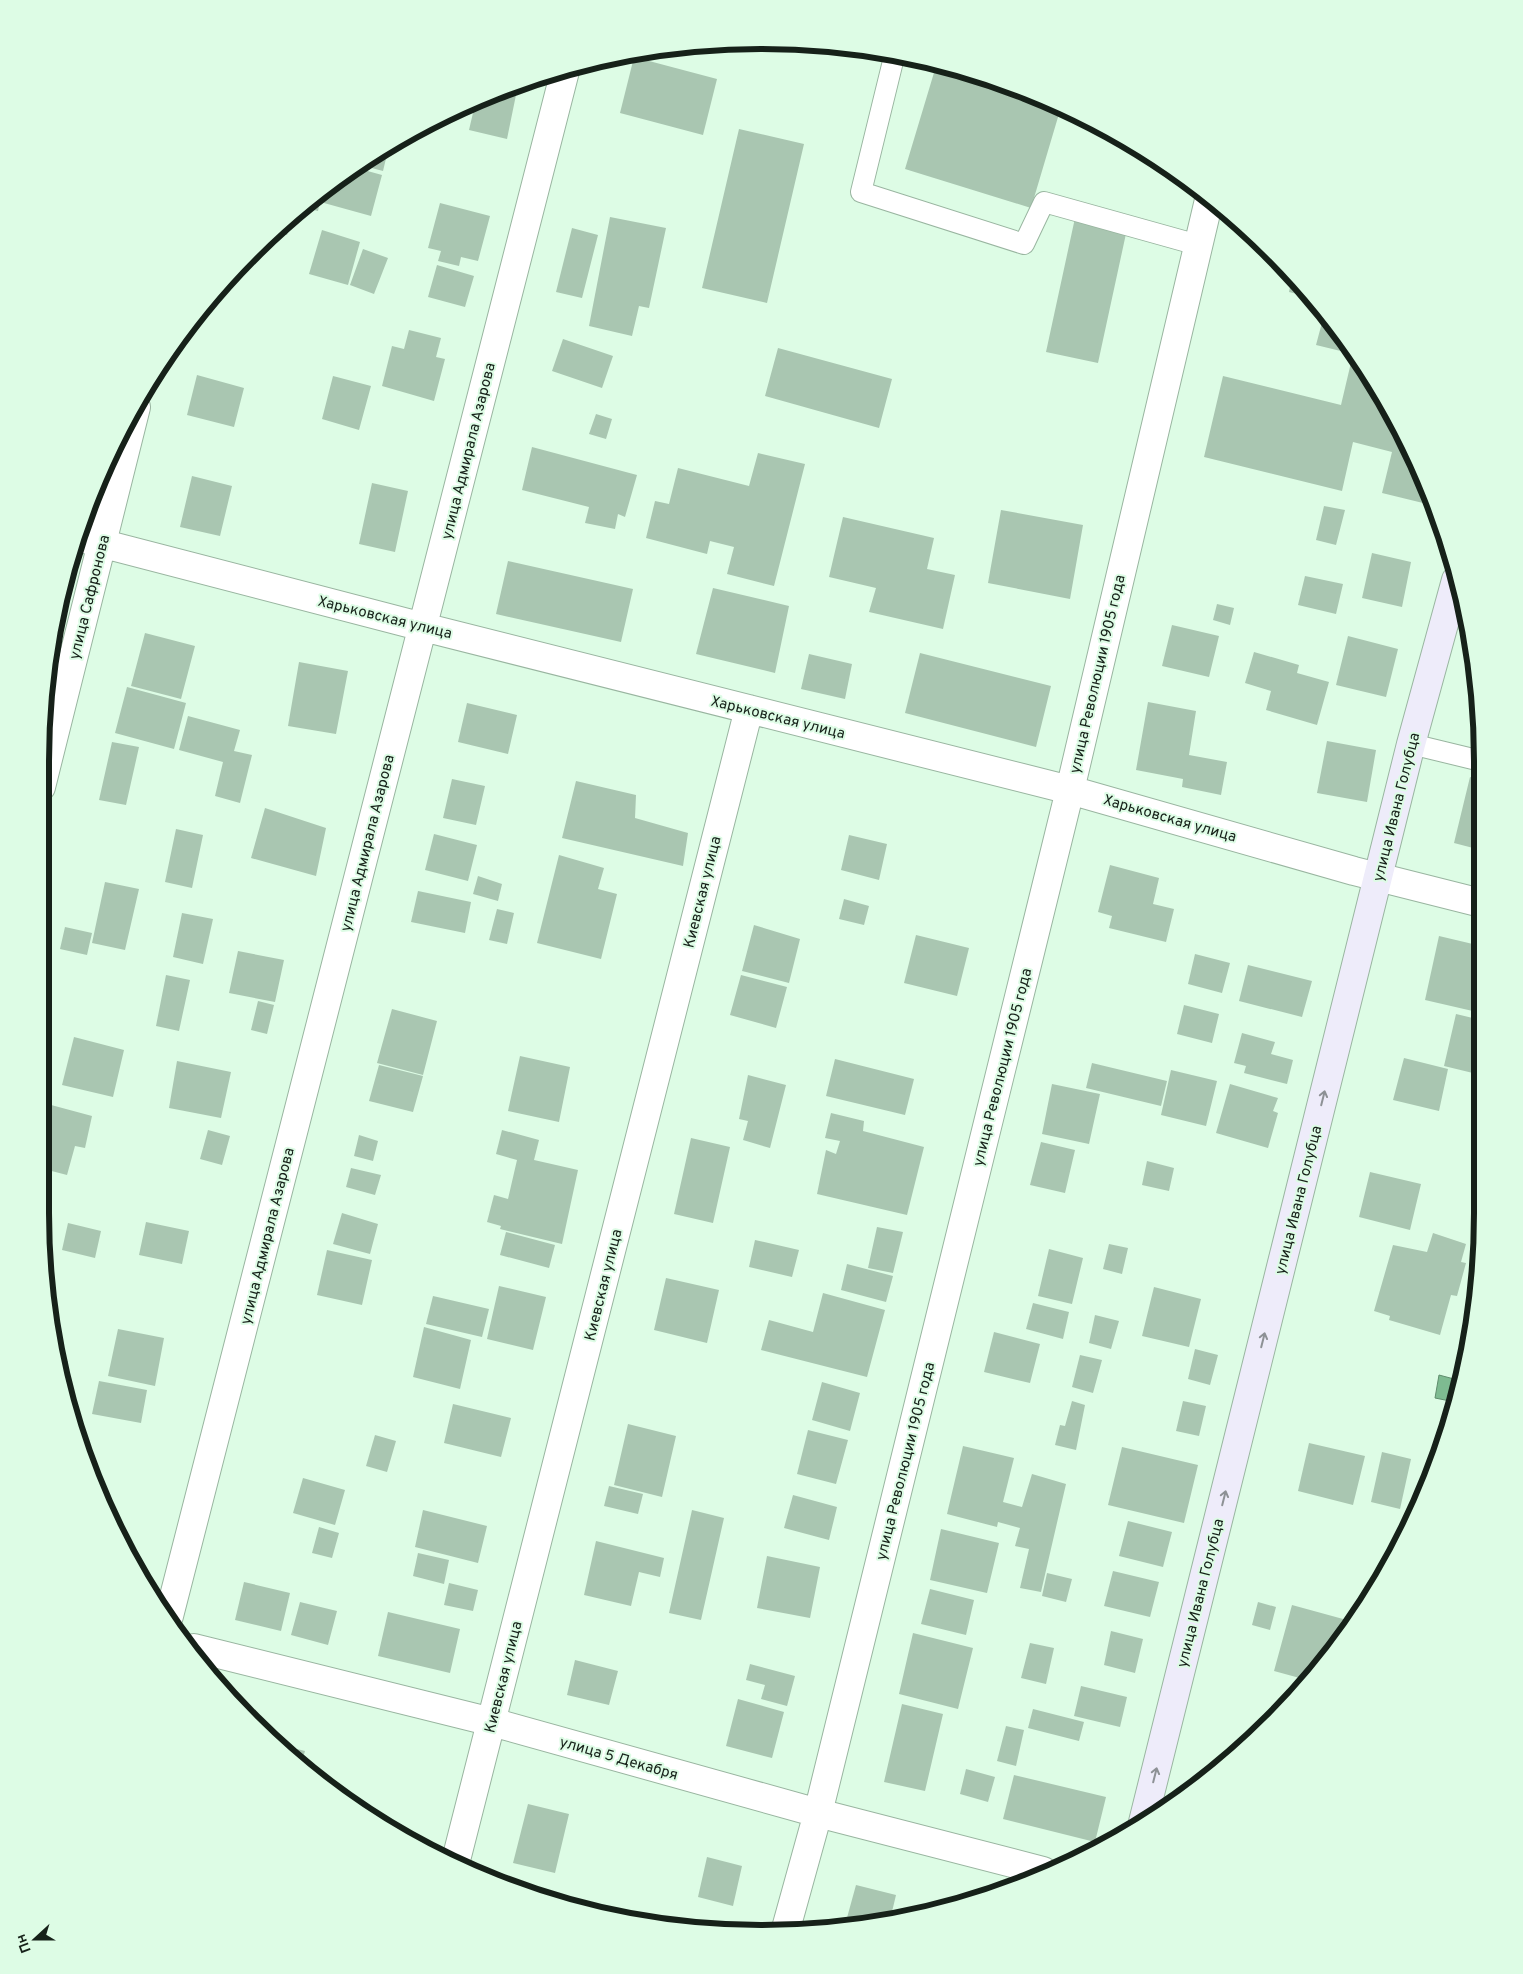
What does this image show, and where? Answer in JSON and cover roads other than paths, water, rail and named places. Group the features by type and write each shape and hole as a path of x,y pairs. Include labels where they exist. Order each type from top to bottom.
{"street":[{"name":"улица Адмирала Азарова","path":"171,1610 563,77"},
{"name":"улица Революции 1905 года","path":"787,1924 818,1813 1070,790 1207,206"},
{"name":"улица Сафронова","path":"49,754 130,431"},
{"name":"Харьковская улица","path":"85,539 423,627 1070,790 1378,878 1474,901"},
{"name":"улица Ивана Голубца","path":"1145,1812 1411,744 1453,590"},
{"name":"Киевская улица","path":"457,1857 749,709"},
{"name":"улица 5 Декабря","path":"199,1649 492,1722 818,1813 1037,1870"}],"lane":[{"path":"893,61 861,192 1024,244 1044,202 1198,245"},
{"path":"1411,744 1474,759"}]}
